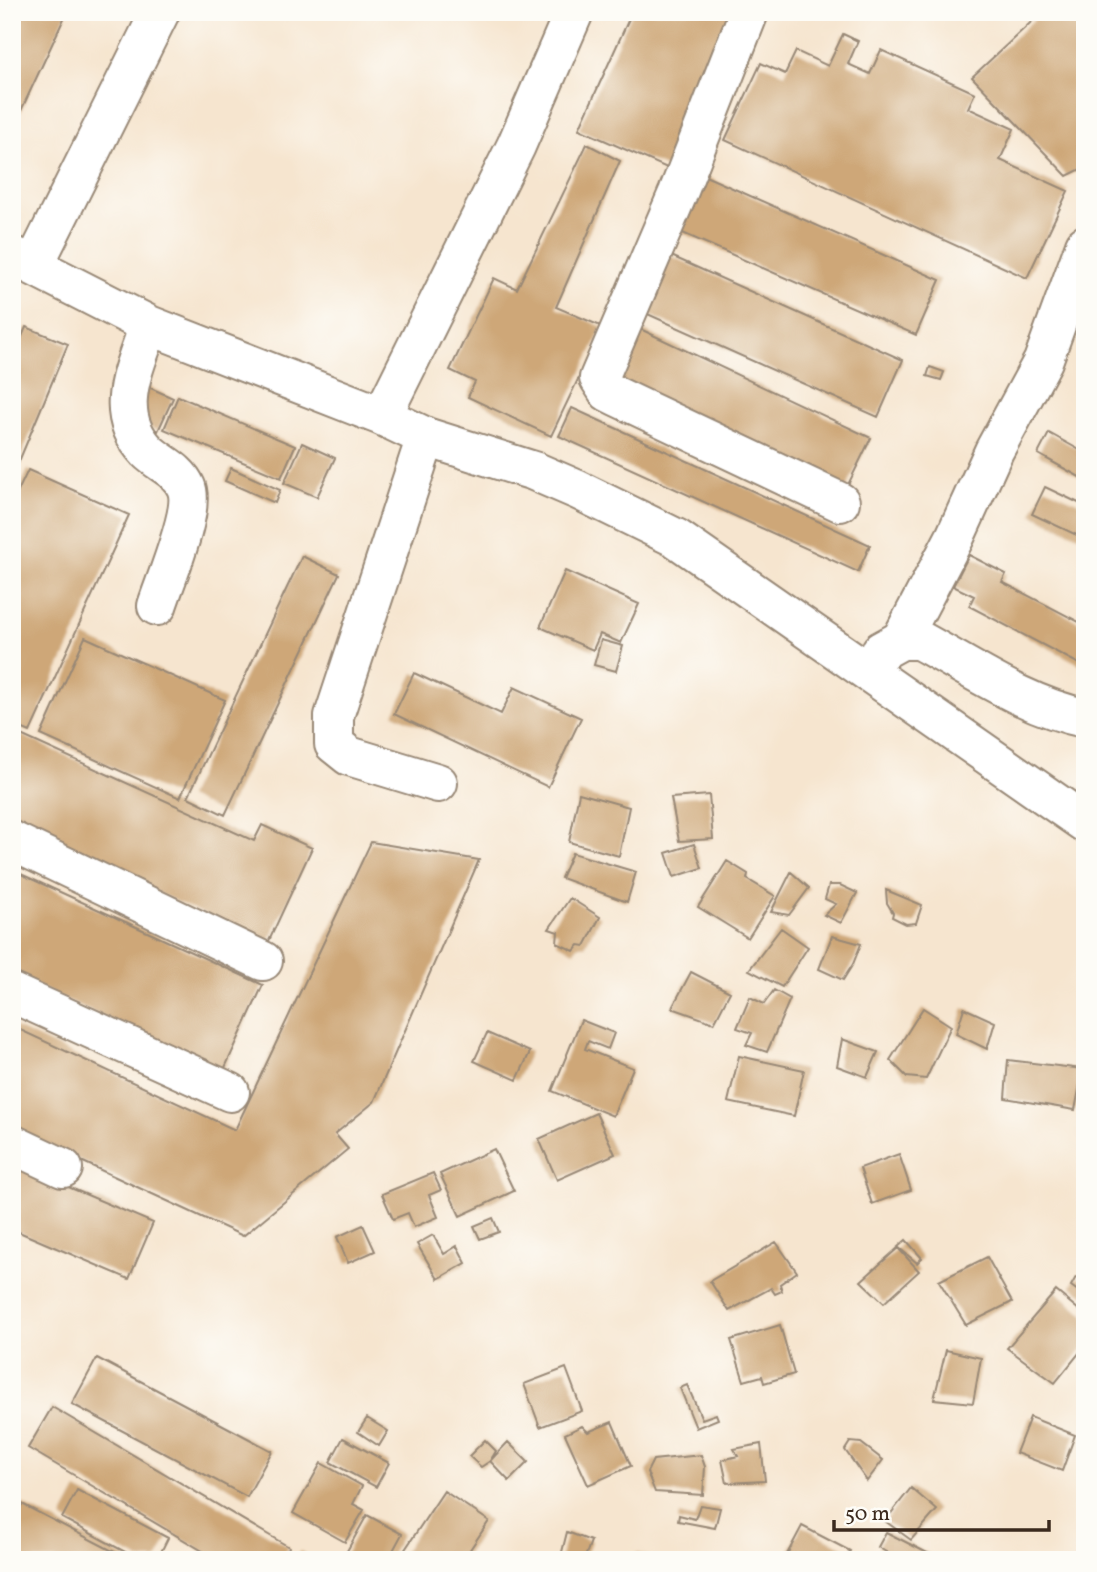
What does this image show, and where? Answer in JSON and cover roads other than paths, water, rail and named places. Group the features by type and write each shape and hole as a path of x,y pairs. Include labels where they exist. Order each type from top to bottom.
{"street":[{"path":"160,12 23,260 149,325 382,416 426,438 534,471 676,538 1085,822"},
{"path":"382,416 516,146 574,12"},
{"path":"749,12 678,193 599,378 608,392 839,502"},
{"path":"901,640 955,537 994,451 1043,361 1085,245"},
{"path":"149,325 127,394 127,419 148,452 173,469 187,488 189,510 157,606"},
{"path":"426,438 334,716 334,744 349,756 439,783"},
{"path":"861,666 901,640 919,640 1028,699 1064,714 1085,718"},
{"path":"12,841 263,961"},
{"path":"12,993 230,1092"},
{"path":"12,1144 62,1168"}]}
